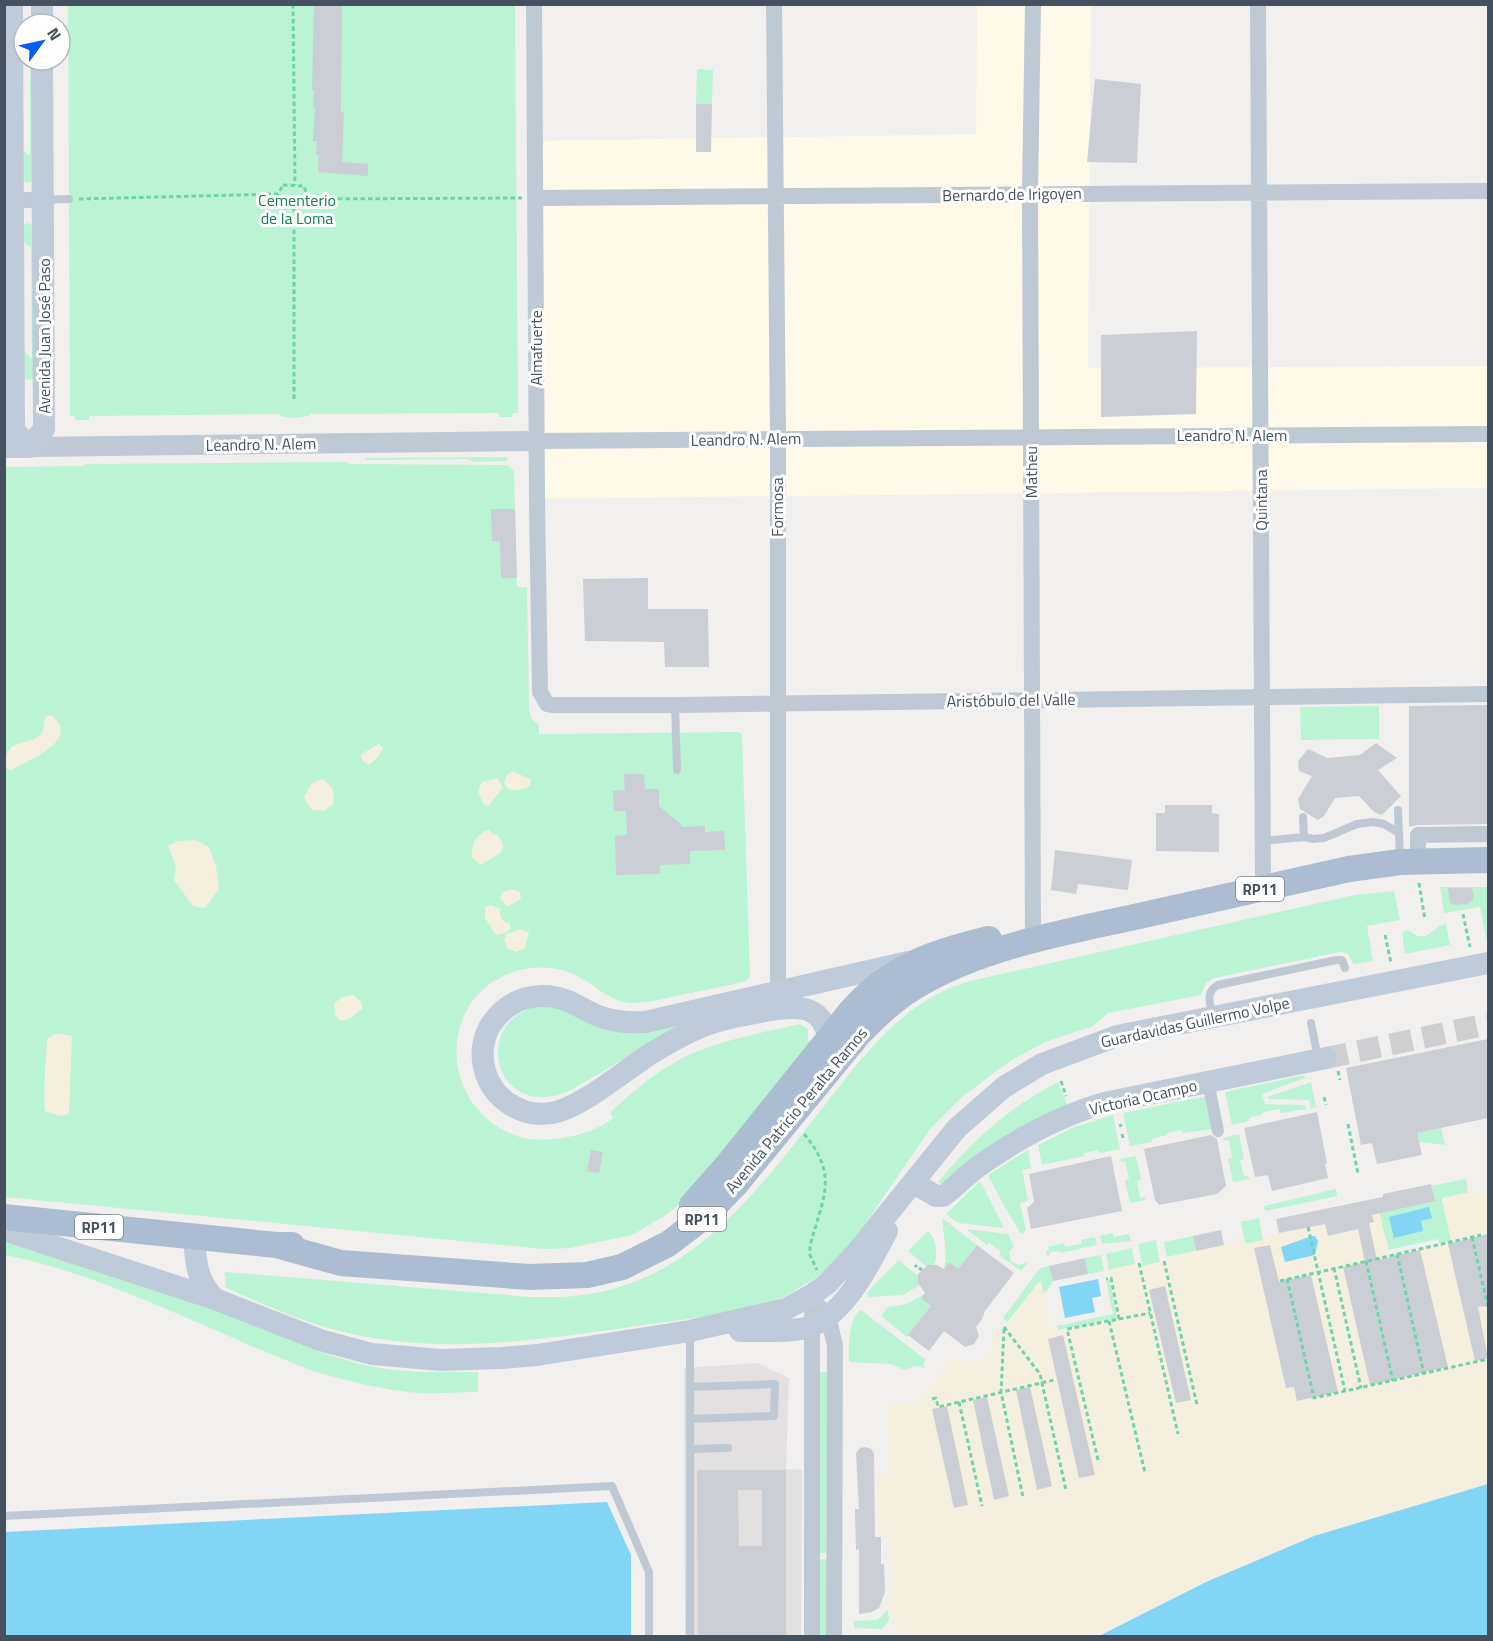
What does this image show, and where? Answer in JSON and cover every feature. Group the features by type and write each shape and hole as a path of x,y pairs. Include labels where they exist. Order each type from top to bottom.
{"main road":[{"name":"Avenida Juan José Paso","path":"12,4 9,200 14,430 29,447 44,429 42,72"},
{"name":"Leandro N. Alem","path":"4,447 29,447"},
{"name":"Avenida Patricio Peralta Ramos","path":"276,1245 341,1263 529,1277 587,1275 622,1267 668,1244 716,1206 877,1015 903,995 935,976 964,963 1034,939 1349,869 1412,869 1488,860"},
{"name":"Avenida Patricio Peralta Ramos","path":"4,1217 276,1245 341,1245 543,1261 589,1258 624,1248 658,1230 686,1211 872,988 919,960 956,947 1009,935 1034,939"},
{"path":"829,1040 825,1027 814,1012 778,1000 645,1022 623,1023 599,1016 553,996 537,995 521,999 508,1006 497,1016 484,1041 483,1056 490,1084 503,1100 520,1110 536,1114 552,1113 581,1101 643,1059 687,1033 778,1000 919,960"},
{"name":"Guardavidas Guillermo Volpe","path":"4,1230 215,1299 290,1330 345,1348 372,1354 463,1360 525,1356 690,1331 786,1309 827,1284 848,1263 957,1128 988,1100 1024,1074 1058,1057 1117,1036 1488,963"},
{"name":"Victoria Ocampo","path":"914,1182 936,1196 942,1196 999,1152 1067,1116 1104,1103 1208,1082 1327,1062"},
{"name":"Guardavidas Guillermo Volpe","path":"690,1331 799,1329 821,1321 842,1303 868,1266 914,1182"},
{"path":"194,1237 199,1277 202,1285 215,1299"}],"street":[{"name":"Almafuerte","path":"534,4 540,692"},
{"name":"Formosa","path":"774,4 778,1000"},
{"name":"Matheu","path":"1033,4 1030,436 1034,939"},
{"name":"Quintana","path":"1258,4 1263,888"},
{"name":"Bernardo de Irigoyen","path":"535,198 1488,190"},
{"path":"9,200 43,200"},
{"name":"Leandro N. Alem","path":"29,447 1030,436 1488,434"},
{"name":"Aristóbulo del Valle","path":"540,692 543,699 552,705 1488,694"},
{"path":"1412,869 1418,835 1488,834"},
{"path":"1208,1082 1218,1131"},
{"path":"810,1296 821,1321 836,1345 834,1636"},
{"path":"812,1636 821,1321"}],"lane":[{"path":"43,200 69,199"},
{"path":"675,705 676,770"},
{"path":"1398,810 1399,833 1412,869"},
{"path":"1303,817 1304,837"},
{"path":"1263,842 1304,837 1324,838 1357,824 1373,822 1384,824 1399,833"},
{"path":"1212,1018 1209,995 1211,989 1218,985 1336,960 1342,960 1346,968"},
{"path":"1311,1023 1327,1062"},
{"path":"690,1331 690,1636"},
{"path":"690,1387 775,1384 774,1416 690,1419"},
{"path":"690,1449 728,1448"},
{"path":"4,1516 612,1486 649,1572 649,1636"}],"path":[{"path":"293,4 295,185"},
{"path":"283,185 304,186 308,199 303,207 284,208 280,204 278,194 283,185"},
{"path":"69,199 278,194"},
{"path":"308,199 535,198"},
{"path":"294,207 294,399"},
{"path":"1412,869 1425,920"},
{"path":"1463,914 1470,949"},
{"path":"1385,935 1391,964"},
{"path":"1327,1062 1340,1080"},
{"path":"1061,1081 1067,1098"},
{"path":"1324,1097 1326,1105"},
{"path":"1348,1124 1358,1174"},
{"path":"799,1128 818,1153 826,1172 825,1192 810,1246 810,1255 821,1275"},
{"path":"1308,1227 1345,1391"},
{"path":"1280,1281 1481,1235"},
{"path":"1473,1237 1488,1306"},
{"path":"1397,1254 1424,1374"},
{"path":"1164,1261 1197,1405"},
{"path":"1366,1261 1393,1381"},
{"path":"1139,1263 1178,1434"},
{"path":"1334,1268 1361,1388"},
{"path":"1106,1279 1111,1278 1119,1319"},
{"path":"1287,1279 1314,1398 1488,1359"},
{"path":"1098,1460 1067,1329 1150,1313"},
{"path":"1109,1321 1144,1473"},
{"path":"1023,1497 1001,1392 1004,1327 1040,1374 1066,1490"},
{"path":"932,1399 936,1398 938,1407 1054,1380"},
{"path":"959,1402 982,1506"}],"shaded area":[{"path":"977,5 1091,5 1088,368 1488,366 1488,488 537,499 535,141 976,134"},
{"path":"757,1363 789,1378 786,1469 802,1470 801,1636 685,1636 684,1368"}],"green space":[{"name":"Cementerio de la Loma","path":"68,5 515,5 518,413 513,413 512,417 499,417 499,413 309,414 309,416 294,418 279,414 89,416 89,420 75,420 75,416 70,416 68,72 72,72 72,12 68,12"},
{"path":"697,69 713,70 712,104 696,104"},
{"path":"30,72 35,72 33,181 27,183 21,179 20,147 30,156"},
{"path":"27,223 33,225 34,378 30,380 23,378 21,349 32,358 31,248 20,239 23,225"},
{"path":"507,457 507,461 474,462 467,459 367,460 364,458"},
{"path":"346,462 349,464 507,465 514,470 517,587 527,587 529,708 531,718 539,725 539,734 739,732 742,735 750,976 747,981 655,1001 631,1003 623,1002 602,992 575,975 543,968 526,969 510,973 483,990 472,1002 464,1016 458,1034 456,1052 458,1070 463,1086 472,1102 497,1127 520,1137 541,1140 574,1136 603,1125 613,1118 610,1113 643,1084 692,1053 753,1034 800,1024 808,1029 808,1040 816,1044 686,1199 666,1215 632,1235 570,1248 545,1249 5,1197 4,467 83,466 86,464"},
{"path":"1379,706 1379,739 1301,740 1300,707"},
{"path":"1440,887 1488,887 1488,938 1486,938 1480,907 1444,913"},
{"path":"1394,891 1400,920 1367,926 1373,961 1354,964 1347,953 1340,952 1214,978 1206,983 1201,995 1108,1013 1093,1026 1045,1042 1010,1061 962,1097 930,1129 837,1265 784,1297 738,1312 543,1339 426,1344 367,1337 330,1328 294,1316 225,1287 224,1274 226,1272 530,1297 582,1295 632,1283 670,1264 705,1240 736,1211 766,1179 873,1046 901,1019 933,996 970,981 1355,895"},
{"path":"1446,924 1450,945 1405,954 1402,932 1408,930 1425,936"},
{"path":"539,1006 684,1022 567,1092 547,1097 528,1095 513,1087 503,1074 498,1059 499,1042 506,1027 519,1014"},
{"path":"1304,1075 1305,1078 1262,1094 1265,1104 1305,1105 1306,1109 1281,1113 1280,1109 1263,1112 1263,1114 1249,1118 1249,1121 1232,1125 1225,1092"},
{"path":"1058,1082 1067,1104 941,1184 938,1182 979,1138 1007,1114"},
{"path":"1311,1082 1316,1107 1311,1108 1309,1100 1269,1099 1268,1097"},
{"path":"1207,1096 1213,1129 1167,1133 1167,1135 1152,1139 1152,1142 1130,1146 1123,1113"},
{"path":"1113,1115 1120,1149 1100,1153 1098,1150 1084,1153 1085,1156 1042,1165 1038,1145 1072,1128"},
{"path":"1441,1128 1445,1145 1419,1142 1417,1133"},
{"path":"1239,1134 1244,1159 1240,1160 1244,1176 1248,1176 1249,1179 1233,1182 1228,1159 1232,1158 1229,1140 1224,1141 1223,1138"},
{"path":"1028,1150 1031,1168 1022,1170 1028,1201 1020,1203 1026,1230 1021,1234 988,1175"},
{"path":"1136,1156 1141,1180 1137,1181 1140,1198 1145,1197 1145,1200 1130,1203 1125,1180 1129,1179 1125,1161 1121,1162 1120,1159"},
{"path":"1466,1179 1468,1193 1442,1199 1451,1241 1439,1243 1438,1239 1388,1250 1377,1202 1431,1186"},
{"path":"980,1181 1004,1228 958,1223 946,1214"},
{"path":"1336,1189 1337,1196 1265,1211 1264,1206"},
{"path":"942,1218 977,1245 958,1269 949,1262 944,1269 946,1256"},
{"path":"1259,1218 1263,1240 1245,1244 1241,1222"},
{"path":"966,1229 1008,1234 1014,1246 1009,1252 1011,1261 1019,1265 1029,1261 1021,1271 999,1255 1001,1251 989,1243 987,1245"},
{"path":"928,1231 935,1243 936,1256 934,1265 927,1267 908,1251"},
{"path":"1113,1233 1114,1237 1129,1234 1131,1241 1102,1244 1100,1236"},
{"path":"1193,1236 1196,1251 1167,1257 1164,1242"},
{"path":"4,1237 186,1297 311,1348 353,1362 400,1370 478,1372 478,1392 405,1392 365,1385 313,1371 122,1291 45,1264 5,1255"},
{"path":"1095,1237 1097,1245 1060,1253 1059,1251 1050,1252 1047,1256 1048,1247 1064,1243 1065,1247 1081,1244 1081,1240"},
{"path":"1156,1240 1160,1262 1142,1266 1138,1244"},
{"path":"1132,1248 1135,1264 1109,1270 1106,1254"},
{"path":"1101,1255 1104,1271 1088,1274 1085,1258"},
{"path":"899,1260 919,1277 920,1285 903,1295 869,1297 867,1293 870,1289"},
{"path":"1049,1266 1053,1281 1047,1291 1043,1293 1041,1282 1038,1283 1008,1322 1003,1318 1040,1268"},
{"path":"1110,1280 1118,1318 1058,1330 1057,1326 1113,1314 1106,1281"},
{"path":"926,1293 921,1298 931,1306 907,1337 881,1316 888,1307 907,1304"},
{"path":"861,1310 926,1360 923,1365 926,1368 914,1366 905,1370 890,1364 849,1362 852,1326 857,1313"},
{"path":"819,1372 828,1372 826,1553 820,1553"},
{"path":"826,1560 827,1636 819,1636 819,1561"},
{"path":"888,1610 889,1620 882,1629 854,1628 854,1621 877,1620"}],"sand":[{"path":"51,715 59,724 60,733 57,741 49,749 28,761 11,770 7,768 8,751 13,746 38,737 43,731 45,717"},
{"path":"379,744 383,748 379,756 369,765 362,760 360,755"},
{"path":"513,771 531,780 530,786 520,790 508,789 504,783 507,775"},
{"path":"497,778 503,787 489,806 483,804 478,791 482,782"},
{"path":"322,779 332,789 333,804 324,811 312,810 304,797 311,784"},
{"path":"488,830 499,837 504,846 500,853 481,865 472,858 472,849 477,838"},
{"path":"195,840 209,847 216,866 219,889 205,908 193,906 174,880 176,866 168,846 178,841"},
{"path":"512,889 520,892 521,898 507,906 500,898 503,892"},
{"path":"491,905 500,909 502,919 510,924 510,929 503,934 496,935 485,918 485,907"},
{"path":"522,929 529,933 525,948 516,952 508,949 504,940 506,934"},
{"path":"353,995 361,1002 363,1008 349,1019 340,1021 335,1015 334,1004 340,998"},
{"path":"58,1033 72,1036 69,1114 60,1116 45,1111 44,1102 47,1039"},
{"path":"1488,1188 1488,1484 1314,1536 1206,1582 1099,1636 908,1636 908,1634 898,1634 897,1627 890,1627 892,1557 887,1553 886,1534 878,1532 877,1475 890,1475 887,1465 889,1459 884,1403 916,1404 952,1357 969,1362 983,1358 992,1347 993,1329 999,1333 1038,1283 1041,1282 1051,1327 1057,1326 1058,1330 1117,1318 1108,1270 1142,1262 1143,1266 1168,1260 1167,1257 1245,1241 1246,1244 1263,1240 1263,1237 1379,1212 1390,1255 1451,1241 1442,1198"}],"water":[{"path":"1429,1207 1432,1218 1421,1221 1423,1231 1394,1238 1389,1217"},
{"path":"1315,1236 1318,1241 1315,1255 1285,1262 1281,1247"},
{"path":"1098,1279 1101,1296 1092,1298 1095,1312 1065,1318 1059,1287"},
{"path":"1488,1484 1488,1636 1099,1636 1206,1582 1314,1536"},
{"path":"607,1502 631,1555 631,1636 5,1636 5,1532"}],"building":[{"path":"314,4 342,4 341,112 344,113 342,162 368,164 368,176 318,172 317,141 313,141"},
{"path":"1095,79 1141,84 1137,163 1087,162"},
{"path":"696,104 712,104 711,152 696,152"},
{"path":"1197,331 1196,414 1101,417 1101,335"},
{"path":"491,509 515,509 517,578 501,578 500,541 492,541"},
{"path":"648,578 648,609 708,609 709,667 665,667 664,642 585,641 583,579"},
{"path":"1488,705 1488,824 1409,827 1409,706"},
{"path":"1376,743 1397,758 1378,770 1401,796 1384,813 1381,815 1374,812 1359,796 1335,798 1324,816 1318,820 1300,809 1298,799 1312,776 1299,771 1298,761 1308,749 1327,758 1360,755"},
{"path":"624,774 644,774 645,789 659,789 659,806 681,824 681,827 705,826 705,832 724,831 725,850 690,851 690,864 660,865 660,874 616,875 615,836 627,835 626,811 614,811 613,791 625,790"},
{"path":"1165,805 1212,805 1212,813 1219,814 1219,852 1156,851 1156,813 1165,813"},
{"path":"1055,850 1132,860 1128,890 1078,884 1076,894 1051,890"},
{"path":"1448,888 1472,888 1474,899 1467,904 1450,903"},
{"path":"1488,1039 1488,1118 1417,1133 1422,1155 1377,1164 1372,1143 1361,1145 1346,1068"},
{"path":"1317,1112 1328,1178 1272,1191 1268,1175 1255,1177 1244,1128"},
{"path":"1211,1135 1217,1139 1226,1186 1217,1194 1159,1205 1155,1200 1144,1149"},
{"path":"591,1150 603,1152 599,1173 587,1171"},
{"path":"1111,1156 1122,1211 1031,1229 1027,1208 1034,1202 1029,1174"},
{"path":"1431,1184 1435,1201 1372,1215 1374,1222 1369,1223 1377,1260 1420,1250 1448,1367 1370,1385 1343,1267 1365,1262 1358,1229 1328,1236 1325,1224 1279,1233 1276,1219 1383,1197 1383,1194"},
{"path":"1221,1230 1224,1245 1196,1251 1193,1236"},
{"path":"1488,1234 1488,1306 1478,1307 1488,1358 1475,1361 1448,1244"},
{"path":"977,1245 1014,1273 985,1311 976,1327 979,1336 974,1344 965,1347 944,1331 929,1351 908,1335 931,1306 921,1298 925,1293 918,1283 918,1274 928,1265 937,1265 944,1269 949,1262 958,1269"},
{"path":"1270,1245 1279,1282 1311,1275 1338,1392 1297,1401 1294,1387 1286,1388 1254,1248"},
{"path":"1085,1258 1088,1274 1053,1281 1049,1266"},
{"path":"1165,1286 1191,1400 1176,1403 1149,1290"},
{"path":"1063,1335 1095,1475 1079,1478 1048,1339"},
{"path":"1030,1387 1052,1486 1037,1490 1016,1390"},
{"path":"987,1397 1009,1496 994,1500 973,1400"},
{"path":"947,1406 968,1505 954,1508 932,1409"},
{"path":"865,1447 874,1453 875,1537 881,1537 881,1564 884,1564 885,1592 879,1608 872,1612 859,1614 859,1549 856,1550 855,1509 859,1509 856,1453 860,1448"},
{"path":"697,1470 786,1470 786,1636 698,1636","holes":["738,1490 762,1490 762,1546 739,1546"]}],"tunnel":[{"path":"1326,1058 1488,1024"}]}
